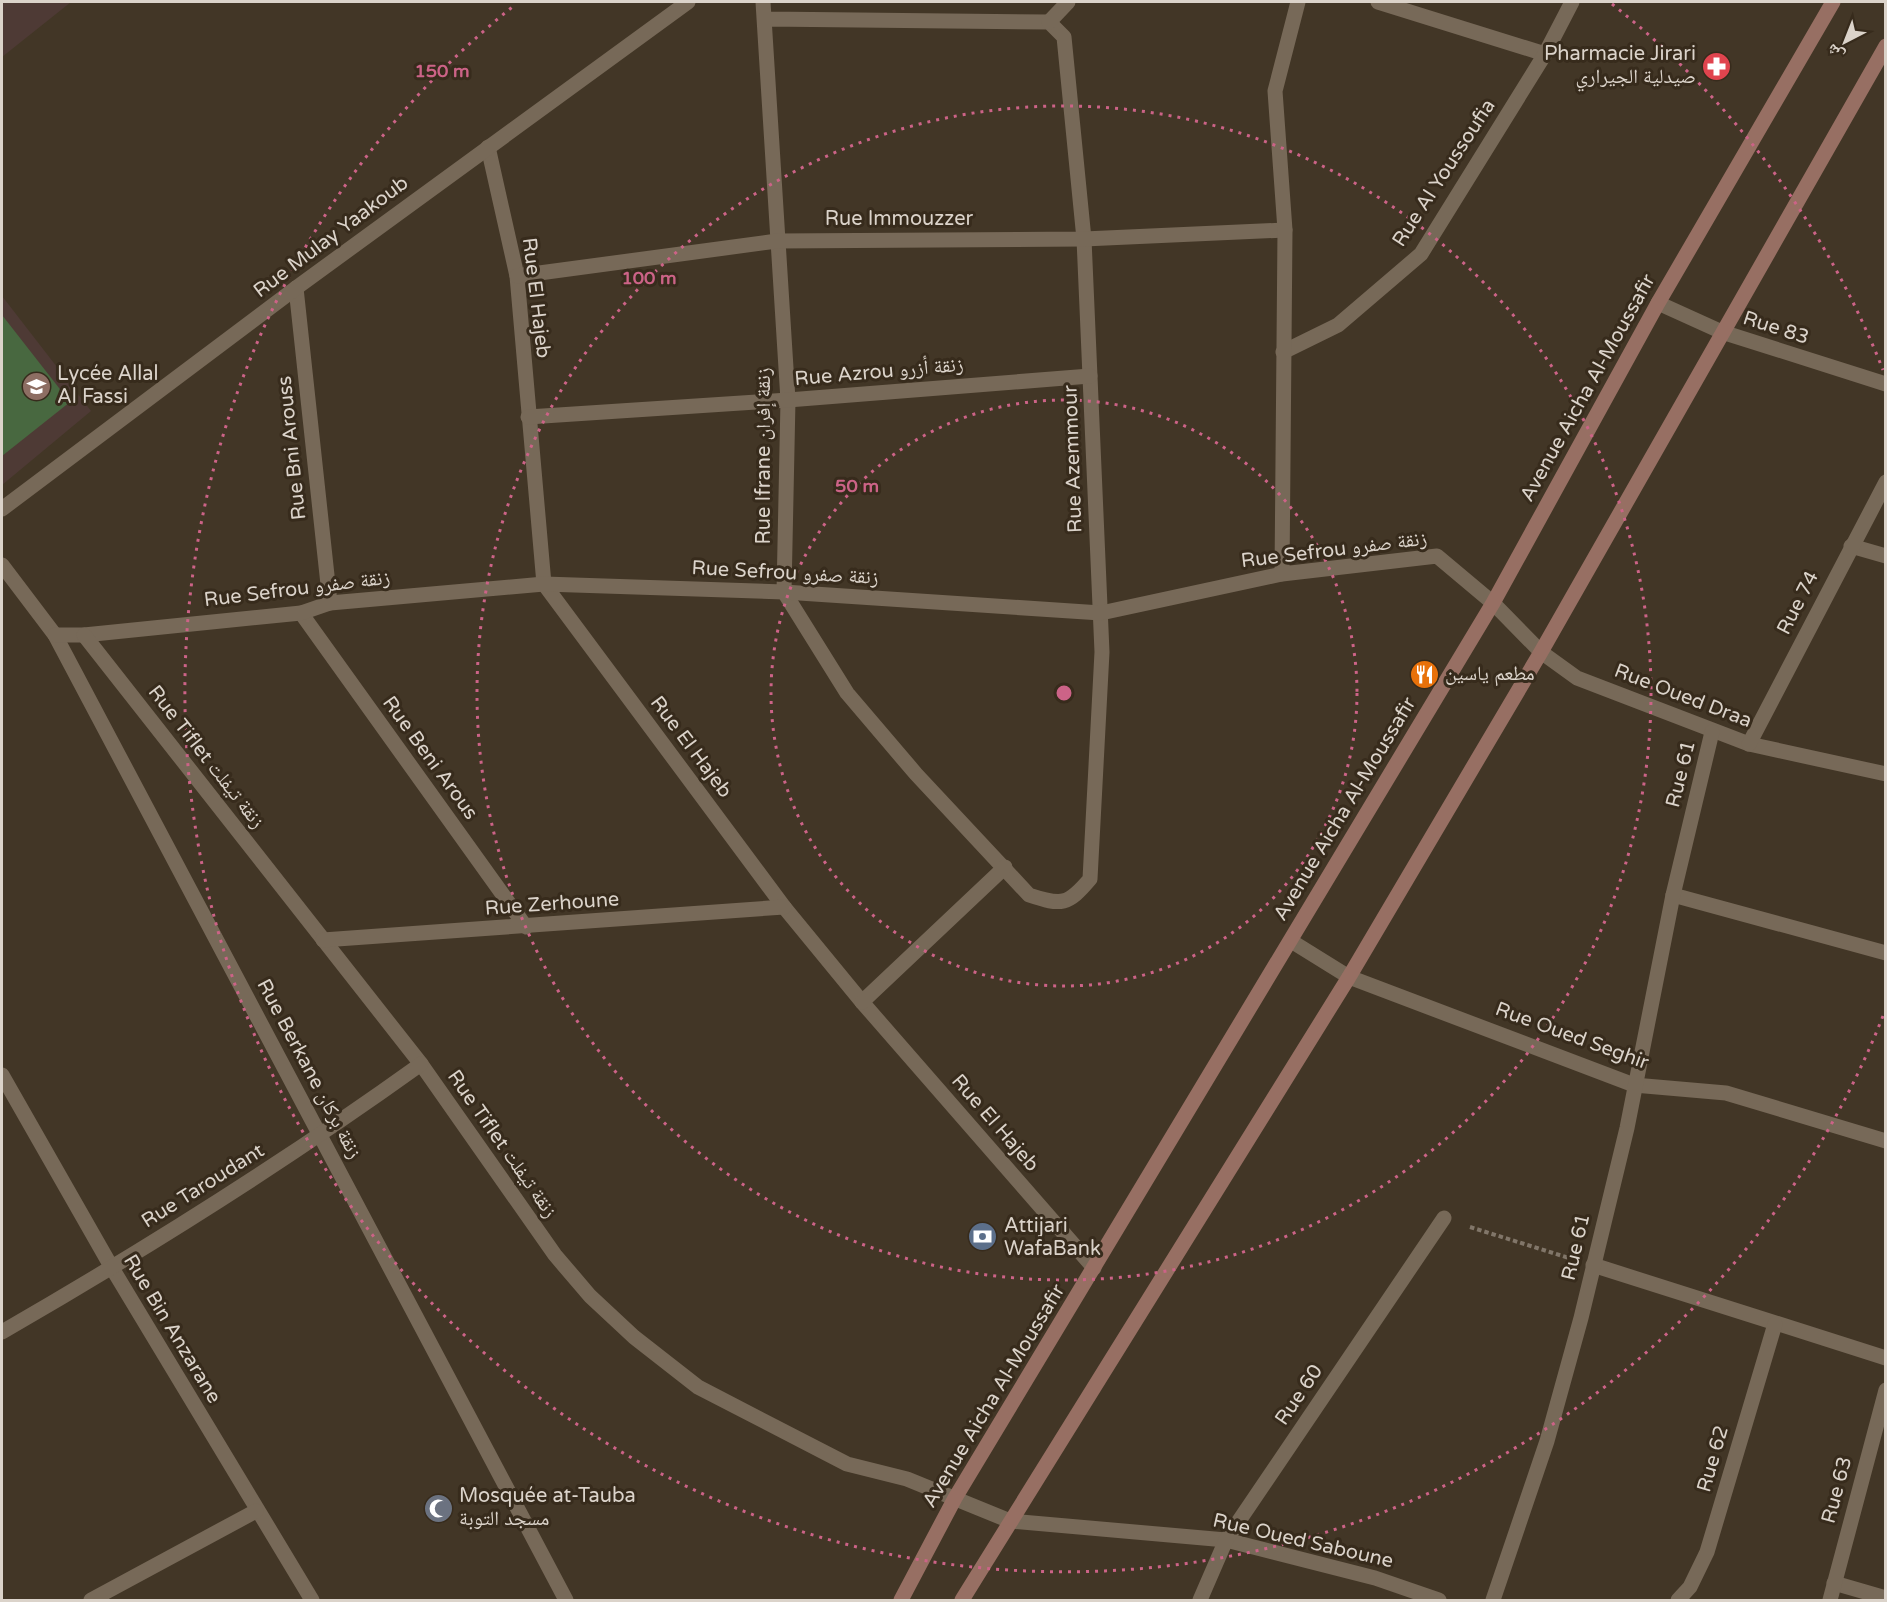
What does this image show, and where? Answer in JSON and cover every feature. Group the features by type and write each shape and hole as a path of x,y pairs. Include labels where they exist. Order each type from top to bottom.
{"main road":[{"name":"Avenue Aicha Al-Moussafir","path":"901,1600 955,1498 1493,603 1658,303 1833,2"},
{"path":"962,1600 1349,977 1541,652 1886,46"}],"street":[{"name":"Rue Mulay Yaakoub","path":"2,509 296,288 688,2"},
{"name":"Rue Ifrane زنقة إفران","path":"763,2 766,20 788,400 784,592"},
{"path":"766,20 1049,22 1068,2"},
{"path":"1282,574 1285,230 1275,91 1298,2"},
{"path":"1378,2 1545,54"},
{"name":"Rue Al Youssoufia","path":"1283,352 1338,325 1421,254 1545,54 1572,2"},
{"name":"Rue Azemmour","path":"1005,867 1029,896 1054,903 1075,897 1090,879 1102,652 1084,239 1064,37 1049,22"},
{"name":"Rue El Hajeb","path":"488,147 517,276 544,584 784,907 862,1002 1094,1269"},
{"name":"Rue Immouzzer","path":"517,276 777,241 1084,239 1285,230"},
{"name":"Rue Bni Arouss","path":"296,288 330,603"},
{"name":"Rue 83","path":"1658,303 1722,332 1886,384"},
{"name":"Rue Azrou زنقة أزرو","path":"528,417 788,400 1090,376"},
{"name":"Rue 74","path":"1749,744 1886,482"},
{"path":"1851,546 1886,556"},
{"name":"Rue Sefrou زنقة صفرو","path":"55,635 84,635 301,613 330,603 544,584 784,592 1101,613 1282,574 1437,556 1493,603"},
{"name":"Rue Berkane زنقة بركان","path":"2,565 55,635 566,1600"},
{"path":"784,592 847,693 916,774 1005,867 862,1002"},
{"name":"Rue Oued Draa","path":"1493,603 1541,652 1577,678 1712,732 1749,744 1886,774"},
{"name":"Rue Beni Arous","path":"301,613 526,927"},
{"name":"Rue Tiflet زنقة تيفلت","path":"84,635 421,1064 555,1256 590,1296 634,1337 698,1387 847,1464 907,1479 1010,1521"},
{"name":"Rue 61","path":"1493,1600 1550,1430 1593,1265 1626,1128 1672,895 1712,732"},
{"path":"1672,895 1886,953"},
{"name":"Rue Zerhoune","path":"323,940 784,907"},
{"name":"Rue Oued Seghir","path":"1291,941 1349,977 1634,1085 1726,1093 1886,1141"},
{"name":"Rue Taroudant","path":"2,1332 112,1268 321,1136 421,1064"},
{"name":"Rue Bin Anzarane","path":"2,1075 112,1268 312,1600"},
{"name":"Rue 60","path":"1200,1600 1226,1540 1444,1218"},
{"path":"1593,1265 1886,1358"},
{"name":"Rue 62","path":"1678,1600 1690,1587 1707,1551 1775,1324"},
{"name":"Rue 63","path":"1830,1600 1886,1390"},
{"path":"91,1600 256,1510"},
{"name":"Rue Oued Saboune","path":"1010,1521 1226,1540 1375,1578 1439,1600"},
{"path":"1834,1583 1886,1598"}],"path":[{"path":"1444,1218 1593,1265"}],"shaded area":[{"path":"2,2 71,2 2,57"},
{"name":"Lycée Allal Al Fassi","path":"2,296 91,411 2,485"}],"green space":[{"path":"2,315 70,402 2,456"}],"place":[{"name":"Pharmacie Jirari صيدلية الجيراري","path":"1717,66"},
{"name":"Lycée Allal Al Fassi","path":"36,386"},
{"name":"مطعم ياسين","path":"1424,674"},
{"name":"Attijari WafaBank","path":"983,1237"},
{"name":"Mosquée at-Tauba مسجد التوبة","path":"438,1508"}]}
